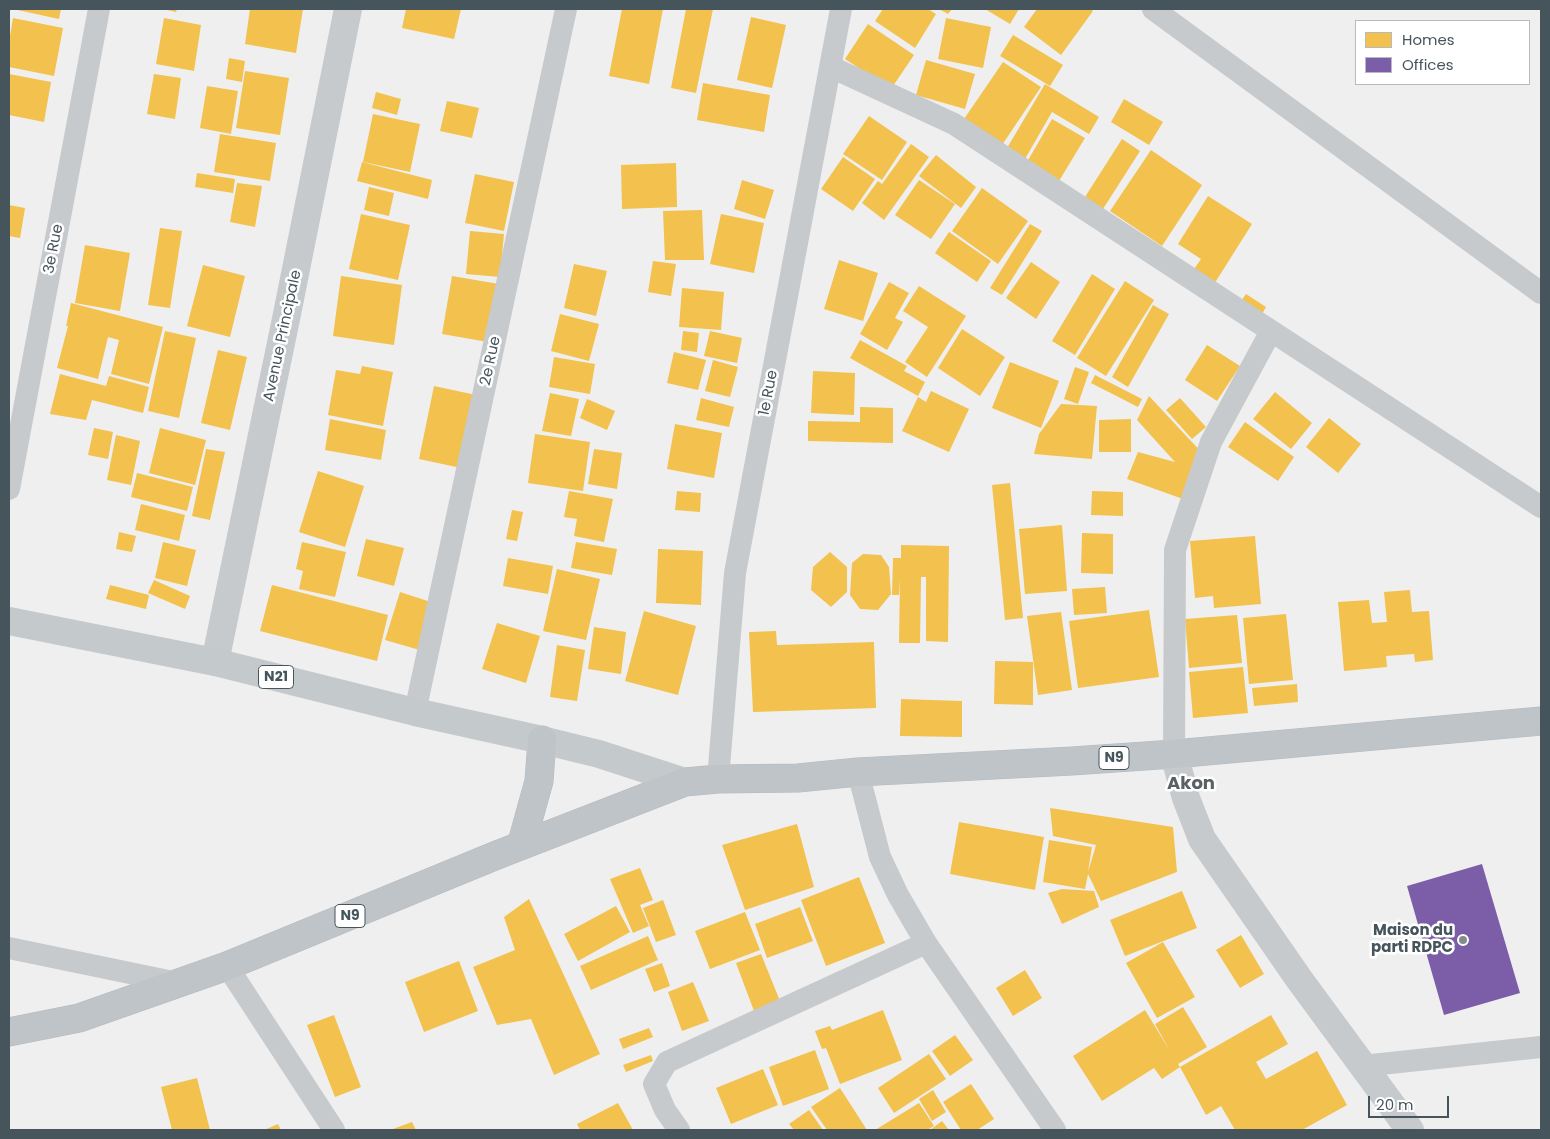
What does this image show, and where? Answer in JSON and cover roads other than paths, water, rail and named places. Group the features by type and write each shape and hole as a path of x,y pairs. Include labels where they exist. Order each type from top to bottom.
{"highway":[{"name":"N9","path":"9,1032 79,1018 227,966 520,846 685,782 798,778 858,772 1174,754 1541,721"},
{"path":"520,846 539,781 542,740"}],"main road":[{"name":"N21","path":"9,621 214,662 415,712 542,740 598,754 685,782"}],"street":[{"name":"3e Rue","path":"9,489 99,9"},
{"name":"Avenue Principale","path":"214,662 288,314 348,9"},
{"name":"2e Rue","path":"415,712 566,9"},
{"name":"1e Rue","path":"718,780 735,573 841,9"},
{"path":"1152,9 1541,293"},
{"path":"831,67 954,124 1541,508"},
{"path":"1271,331 1210,442 1176,550 1174,754 1186,798 1202,839 1299,979 1410,1130"},
{"path":"858,772 880,857 898,895 926,943 1055,1130"},
{"path":"679,1130 665,1110 654,1084 667,1062 926,943"},
{"path":"9,948 178,983"},
{"path":"227,966 334,1130"},
{"path":"1362,1066 1541,1047"}],"place":[{"name":"Maison du parti RDPC","path":"1463,940"}],"district":[{"name":"Akon","path":"1191,784"}]}
